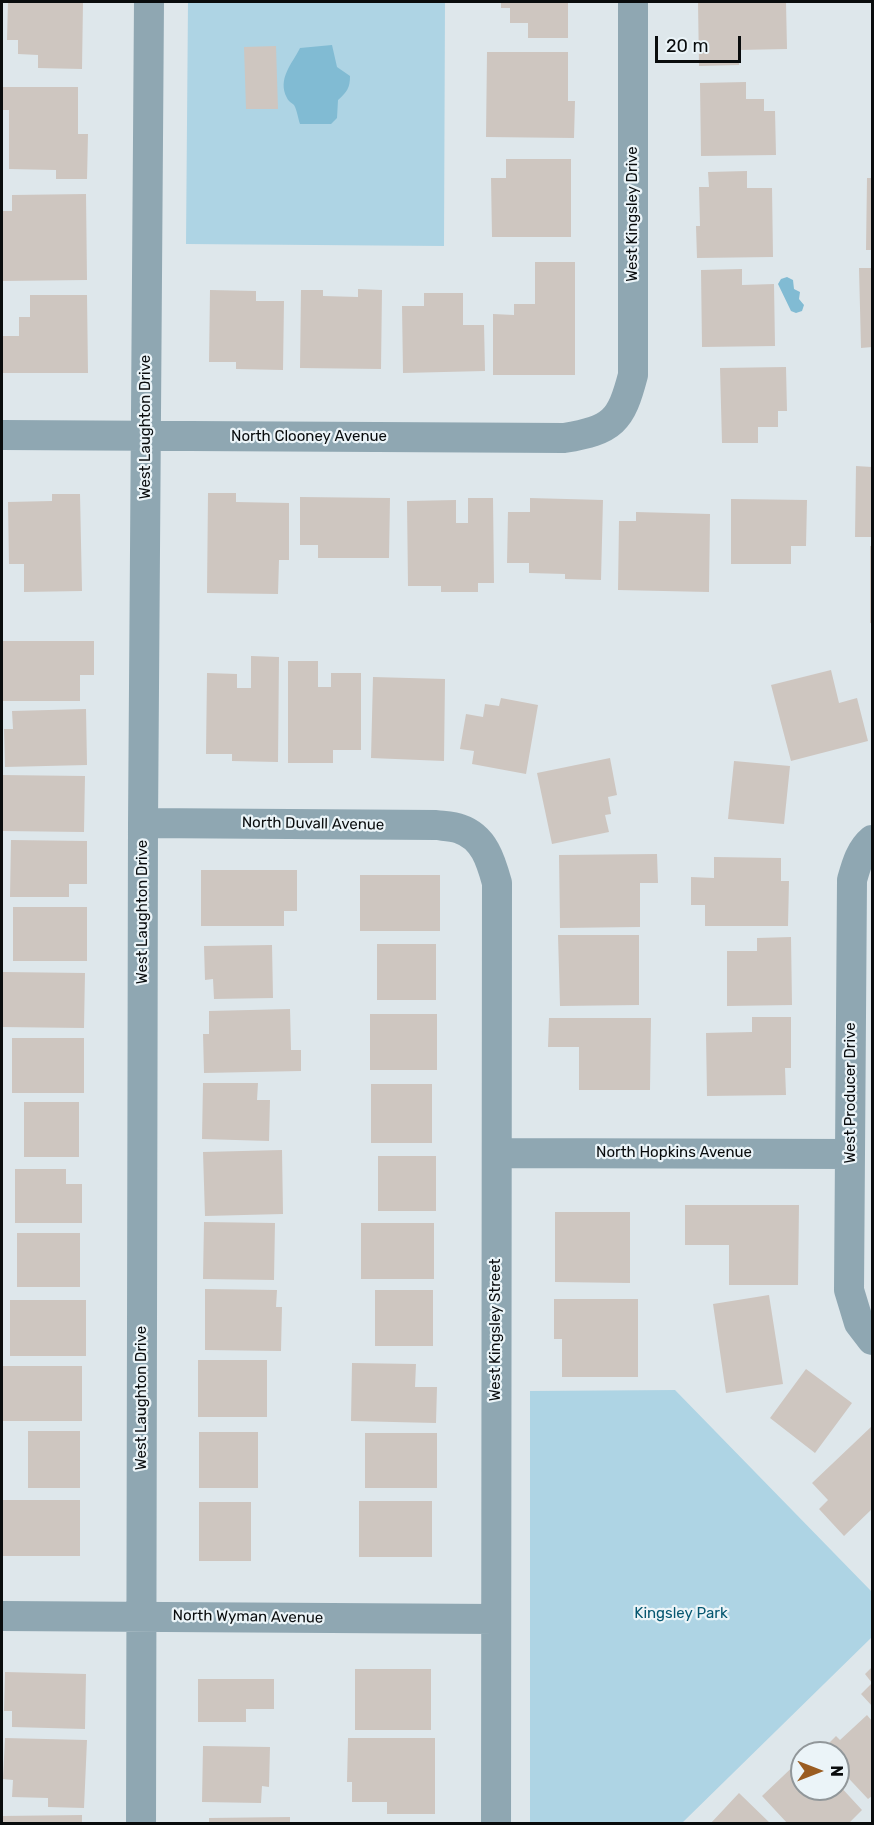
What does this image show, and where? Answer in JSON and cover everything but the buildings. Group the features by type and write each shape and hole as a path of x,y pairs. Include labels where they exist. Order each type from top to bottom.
{"street":[{"name":"West Laughton Drive","path":"141,1824 143,823 149,2"},
{"name":"West Kingsley Drive","path":"614,421 626,403 633,375 633,2"},
{"name":"North Clooney Avenue","path":"2,435 564,438 590,434 614,421"},
{"name":"North Duvall Avenue","path":"143,823 436,825 460,829 480,841"},
{"name":"West Kingsley Street","path":"480,841 491,860 497,883 496,1824"},
{"name":"West Producer Drive","path":"870,842 858,860 852,880 849,1290 859,1323 873,1340"},
{"name":"North Hopkins Avenue","path":"497,1153 850,1154"},
{"name":"North Wyman Avenue","path":"2,1616 495,1619"}],"green space":[{"path":"188,2 445,2 444,246 186,244"},
{"name":"Kingsley Park","path":"675,1390 872,1592 872,1637 682,1823 530,1823 530,1391"}],"shaded area":[{"path":"332,45 337,67 350,76 347,90 338,100 337,118 331,124 300,124 295,107 284,91 287,72 300,48"},
{"path":"787,277 793,280 794,289 800,292 799,299 804,305 802,311 796,313 791,311 778,284 781,279"}]}
